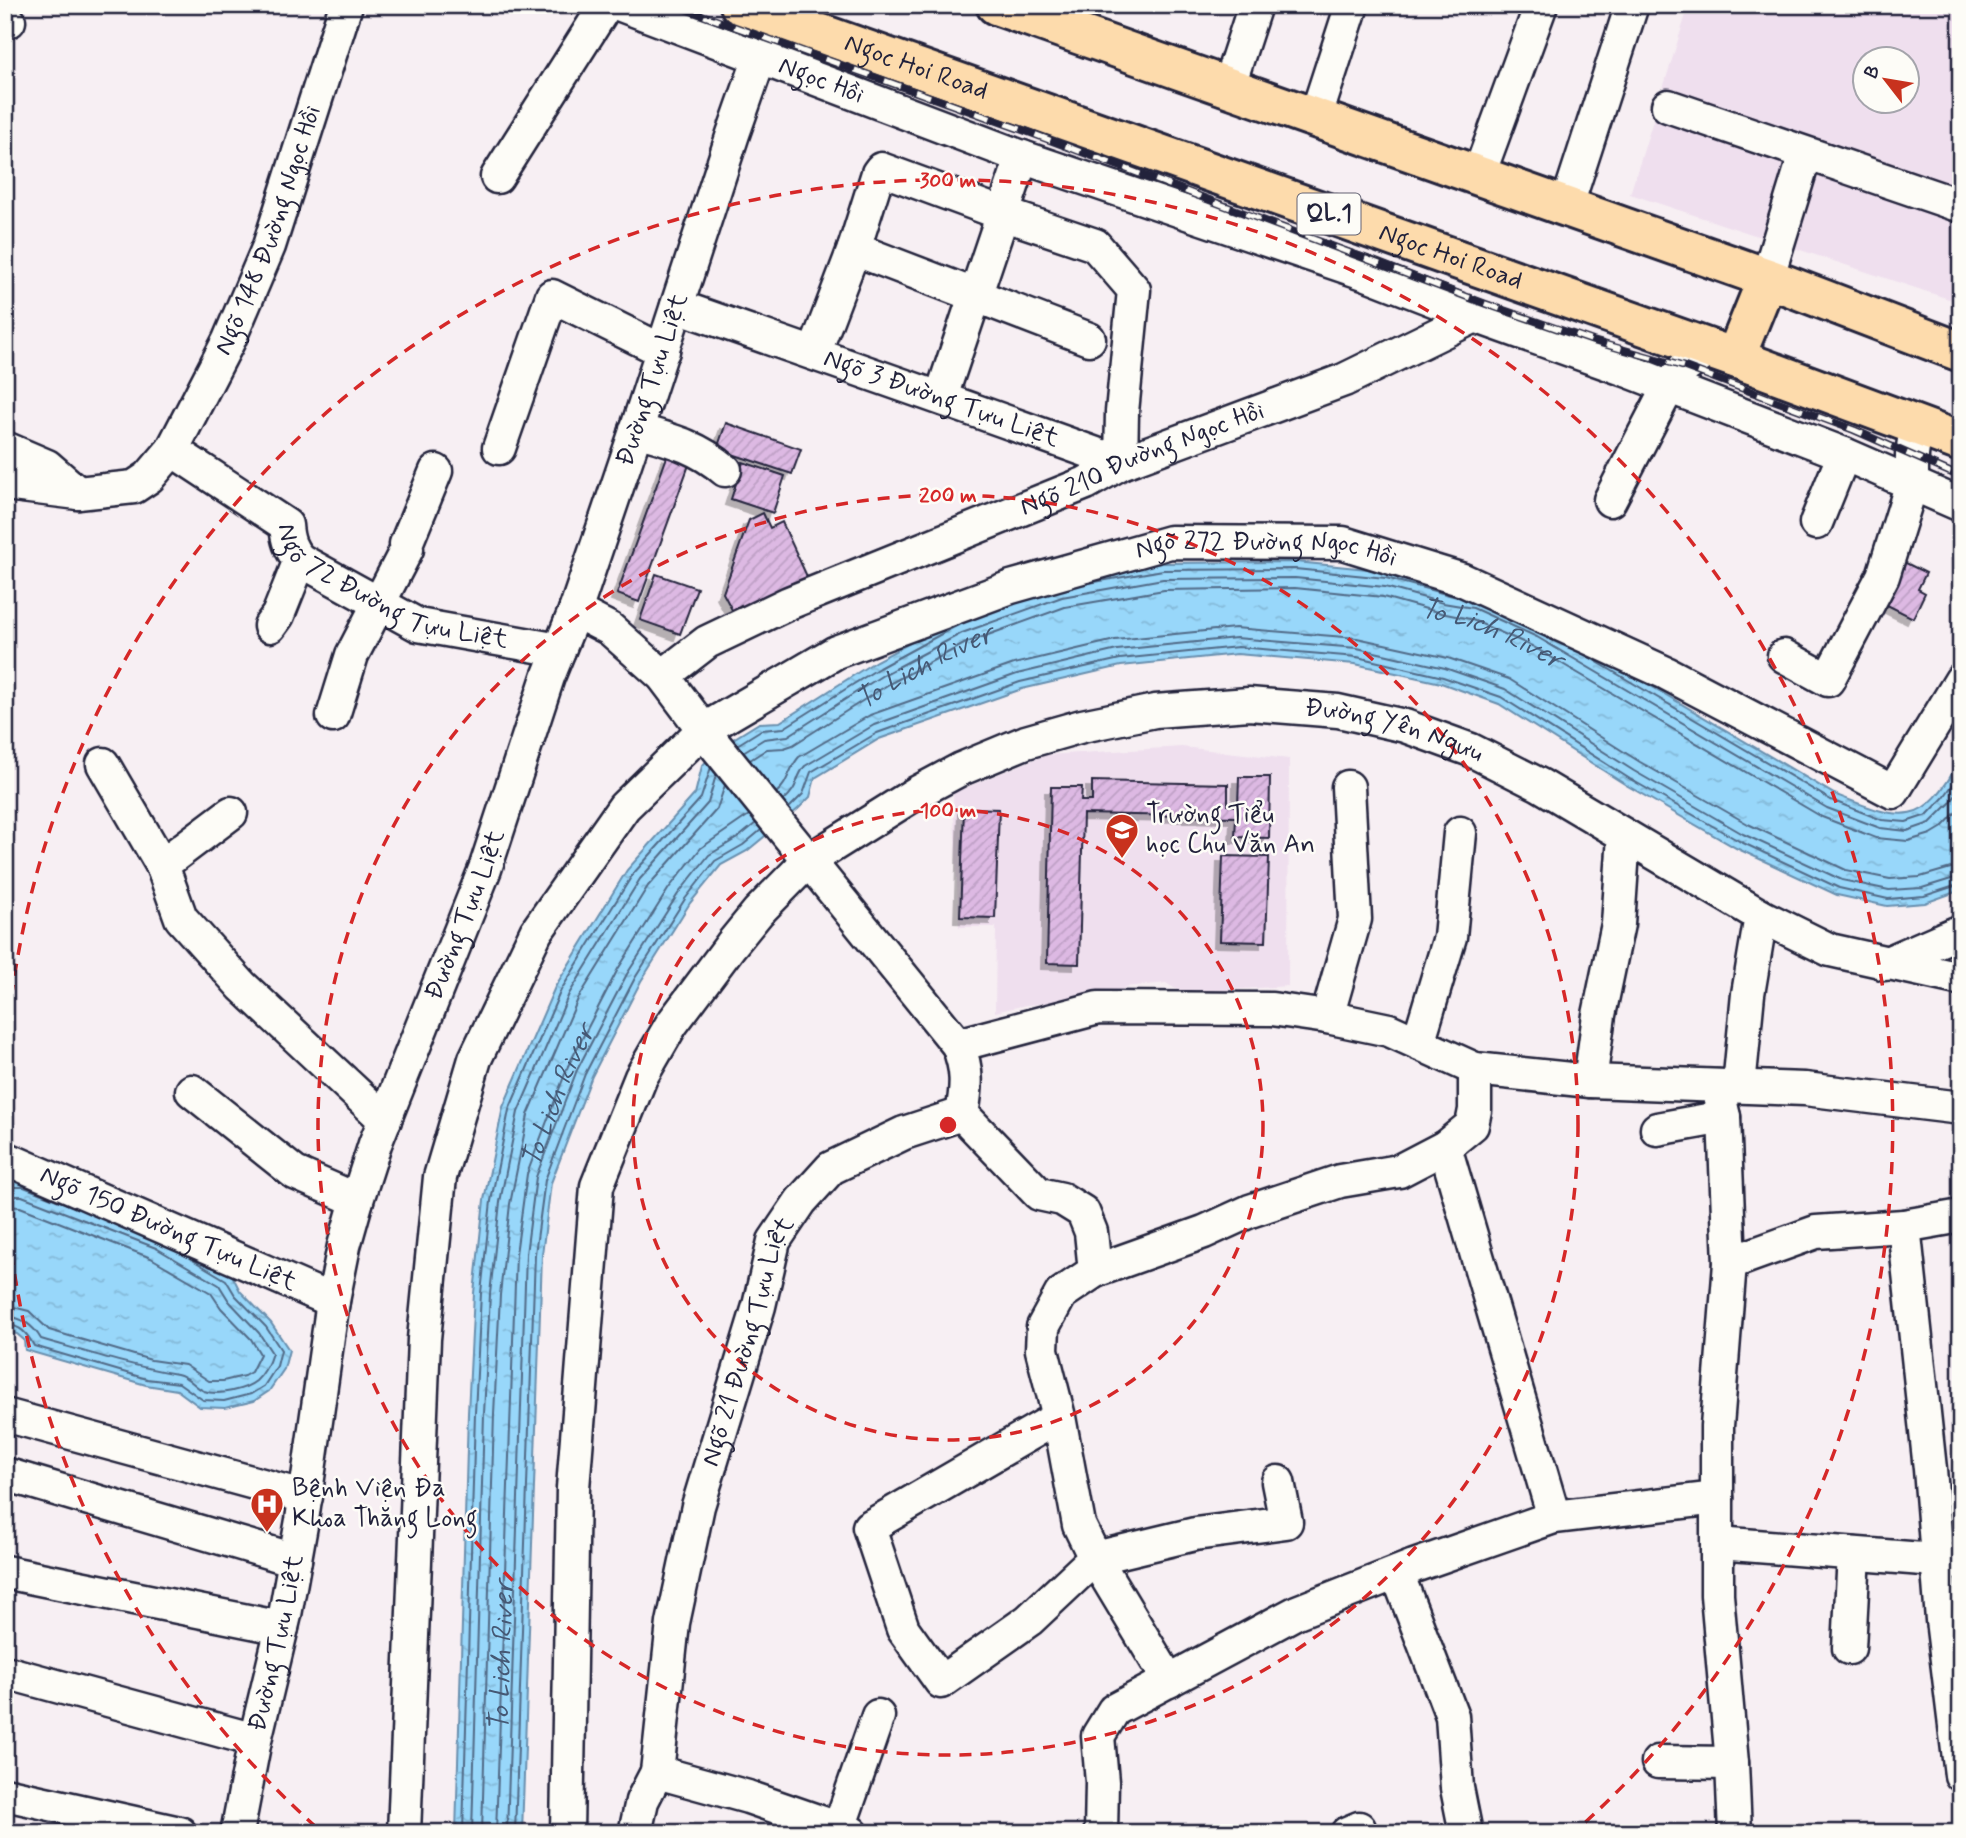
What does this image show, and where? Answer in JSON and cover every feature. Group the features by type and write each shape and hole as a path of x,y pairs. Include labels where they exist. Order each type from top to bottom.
{"highway":[{"name":"Ngoc Hoi Road","path":"740,5 1722,354 1961,442"},
{"path":"996,5 1050,15 1228,88 1767,279 1961,352"},
{"path":"1722,354 1767,279"}],"street":[{"name":"Ngõ 148 Đường Ngọc Hồi","path":"6,487 78,493 134,487 149,477 172,450 229,340 269,246 346,5"},
{"path":"497,177 606,5"},
{"name":"Ngọc Hồi","path":"621,5 1022,157 1367,274 1669,386 1844,454 1961,505"},
{"path":"1228,88 1255,5"},
{"path":"1315,119 1352,5"},
{"path":"1478,177 1541,5"},
{"path":"1566,208 1632,5"},
{"name":"Đường Tựu Liệt","path":"237,1833 295,1560 333,1301 357,1200 385,1120 485,869 559,650 575,611 760,57 779,19"},
{"path":"1668,106 1805,155 1961,206"},
{"path":"1767,279 1805,155"},
{"path":"941,397 1022,157"},
{"path":"814,354 881,169 1003,215 1095,245 1134,290 1122,412 1121,463"},
{"path":"853,249 1089,339"},
{"path":"499,449 552,296 663,351"},
{"name":"Ngõ 3 Đường Tựu Liệt","path":"677,306 941,397 1121,463"},
{"name":"Ngõ 210 Đường Ngọc Hồi","path":"663,676 707,642 777,608 1086,483 1121,463 1344,380 1475,316"},
{"path":"1611,500 1669,386 1685,367 1722,354"},
{"path":"1784,656 1828,680 1883,576 1912,483 1916,426"},
{"path":"636,430 675,441 706,454 725,470"},
{"path":"5,448 47,466 78,493"},
{"name":"Ngõ 72 Đường Tựu Liệt","path":"172,450 286,525 287,538 294,554 300,560 377,605 418,625 559,650"},
{"path":"1816,523 1844,454"},
{"path":"333,716 352,656 407,549 406,544 436,471"},
{"name":"Ngõ 272 Đường Ngọc Hồi","path":"709,737 836,652 1010,587 1170,541 1343,543 1463,580 1666,673 1894,792 1961,680"},
{"path":"270,626 278,615 300,560"},
{"path":"575,611 610,629 663,676 709,737 958,1045 966,1065 962,1114 1039,1194 1062,1199 1083,1212 1091,1232 1095,1271"},
{"name":"Đường Yên Ngưu","path":"567,1833 573,1488 597,1186 641,1077 671,1025 801,852 961,769 1026,743 1083,726 1155,711 1249,704 1338,711 1405,726 1471,750 1540,785 1761,916 1830,950 1961,979"},
{"path":"404,1833 424,1339 440,1177 475,1059 536,932 624,807 709,737"},
{"path":"103,764 162,865 181,918 242,986 385,1120"},
{"path":"1327,1017 1354,919 1348,787"},
{"path":"162,865 231,813"},
{"path":"1418,1043 1450,937 1460,833"},
{"path":"1590,1082 1599,1015 1618,924 1624,836"},
{"path":"1735,1833 1732,1763 1717,1595 1717,1426 1730,1263 1724,1117 1761,916"},
{"path":"1885,964 1961,931"},
{"path":"958,1045 1098,1008 1272,1009 1389,1030 1475,1069 1590,1082 1805,1089 1961,1108"},
{"path":"1169,1681 1095,1558 1079,1525 1059,1417 1042,1350 1043,1327 1060,1294 1095,1271 1204,1232 1250,1211 1340,1181 1399,1171 1445,1147 1472,1125 1475,1110 1475,1069"},
{"path":"192,1091 295,1173 357,1200"},
{"name":"Ngõ 21 Đường Tựu Liệt","path":"657,1772 673,1623 698,1506 759,1306 774,1241 801,1201 831,1168 904,1133 962,1114"},
{"path":"1657,1129 1724,1117"},
{"path":"1445,1147 1554,1517"},
{"name":"Ngõ 150 Đường Tựu Liệt","path":"5,1158 333,1301"},
{"path":"1730,1263 1816,1232 1904,1226 1961,1216"},
{"path":"1904,1226 1949,1560 1942,1620 1961,1775"},
{"path":"5,1415 306,1497"},
{"path":"1059,1417 869,1527 903,1629 941,1682 1029,1620 1095,1558 1195,1534 1286,1522 1278,1482"},
{"path":"5,1474 295,1560"},
{"path":"1101,1833 1102,1782 1098,1736 1114,1710 1297,1612 1554,1517 1717,1499"},
{"path":"1718,1544 1949,1560"},
{"path":"1849,1648 1854,1554"},
{"path":"5,1572 282,1628"},
{"path":"1397,1573 1452,1716 1457,1788 1466,1833"},
{"path":"5,1672 255,1740"},
{"path":"635,1833 642,1801 657,1772 748,1797 846,1830 878,1716"},
{"path":"1658,1762 1732,1763"},
{"path":"5,1794 167,1831"}],"shaded area":[{"path":"1689,5 1961,5 1961,303 1630,194"},
{"name":"Trường Tiểu học Chu Văn An","path":"1182,747 1289,759 1288,986 1182,993 1166,983 1125,987 1116,997 1026,1005 995,1012 996,927 959,927 953,793 1045,755"}],"water":[{"name":"To Lich River","path":"1296,562 1388,571 1544,623 1834,794 1877,810 1908,813 1922,808 1935,798 1961,758 1961,890 1925,903 1887,906 1837,895 1736,848 1626,785 1499,704 1441,683 1355,664 1237,654 1121,666 1022,689 879,739 815,778 810,797 798,809 747,851 721,865 690,903 641,981 592,1076 551,1183 542,1255 522,1833 456,1833 468,1413 474,1293 484,1200 503,1107 555,987 627,870 695,794 702,766 717,749 759,723 780,722 876,661 955,619 1058,581 1162,563"},
{"path":"25,1180 162,1234 232,1275 240,1291 271,1323 289,1350 284,1369 269,1391 254,1401 225,1408 200,1407 177,1390 146,1385 25,1350 24,1340 17,1334 5,1331 5,1181"}],"building":[{"path":"726,423 801,449 792,474 717,449"},
{"path":"668,454 690,462 639,602 617,594"},
{"path":"743,462 785,476 773,513 731,499"},
{"path":"763,513 770,528 782,522 810,583 745,614 741,605 732,610 723,593 749,520"},
{"path":"1896,558 1926,573 1918,589 1925,593 1913,618 1875,599"},
{"path":"656,574 697,588 680,634 640,620"},
{"path":"1239,777 1270,777 1269,838 1235,837 1236,817 1083,814 1079,964 1047,963 1051,787 1082,787 1081,801 1092,801 1092,781 1228,784 1228,805 1238,806"},
{"path":"964,808 999,809 995,918 960,917"},
{"path":"1223,856 1269,857 1266,942 1220,941"}],"railway":[{"path":"674,5 1031,133 1486,304 1593,341 1685,367 1854,430 1961,477"}],"place":[{"name":"Trường Tiểu học Chu Văn An","path":"1122,860"},
{"name":"Bệnh Viện Đa Khoa Thăng Long","path":"267,1534"}]}
